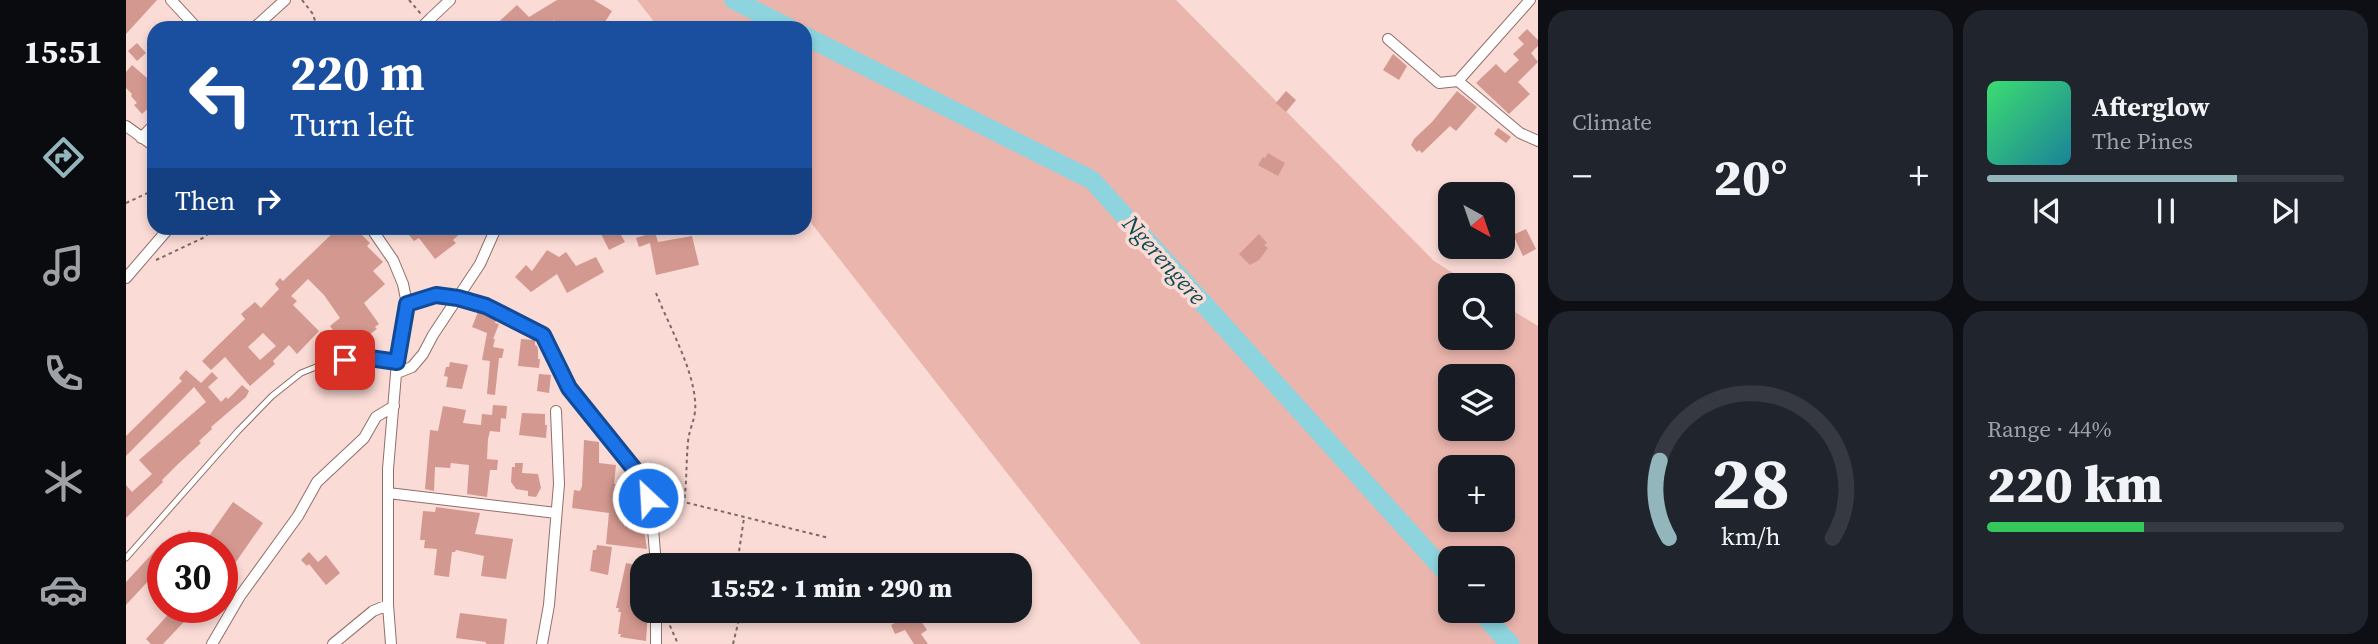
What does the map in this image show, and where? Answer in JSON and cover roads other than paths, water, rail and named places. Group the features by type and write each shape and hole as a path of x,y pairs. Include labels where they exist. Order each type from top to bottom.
{"street":[{"path":"171,0 190,21"},
{"path":"262,21 285,0"},
{"path":"428,21 450,0"},
{"path":"1388,39 1439,83 1458,81 1530,0"},
{"path":"1458,81 1520,133 1538,141"},
{"path":"126,127 147,142"},
{"path":"141,138 147,132"},
{"path":"126,278 163,235"},
{"path":"376,235 393,260 403,284 407,304 397,367 388,493 388,605 391,644"},
{"path":"397,367 412,367 418,361 480,264 493,235"},
{"path":"407,304 436,295 458,298 486,306 543,335 569,388 643,480 652,516 655,553"},
{"path":"212,644 240,596 298,516 317,482 363,438 376,417 394,406"},
{"path":"542,644 549,605 559,484 556,411"},
{"path":"388,493 556,513"},
{"path":"333,644 373,611 388,605"},
{"path":"656,623 656,644"}],"lane":[{"path":"126,558 238,431 272,396 301,373 326,363 363,357 397,367"}],"waterway":[{"name":"Ngerengere","path":"734,0 775,21"},
{"name":"Ngerengere","path":"812,40 1092,180 1438,564"},
{"name":"Ngerengere","path":"1491,623 1510,644"}]}
